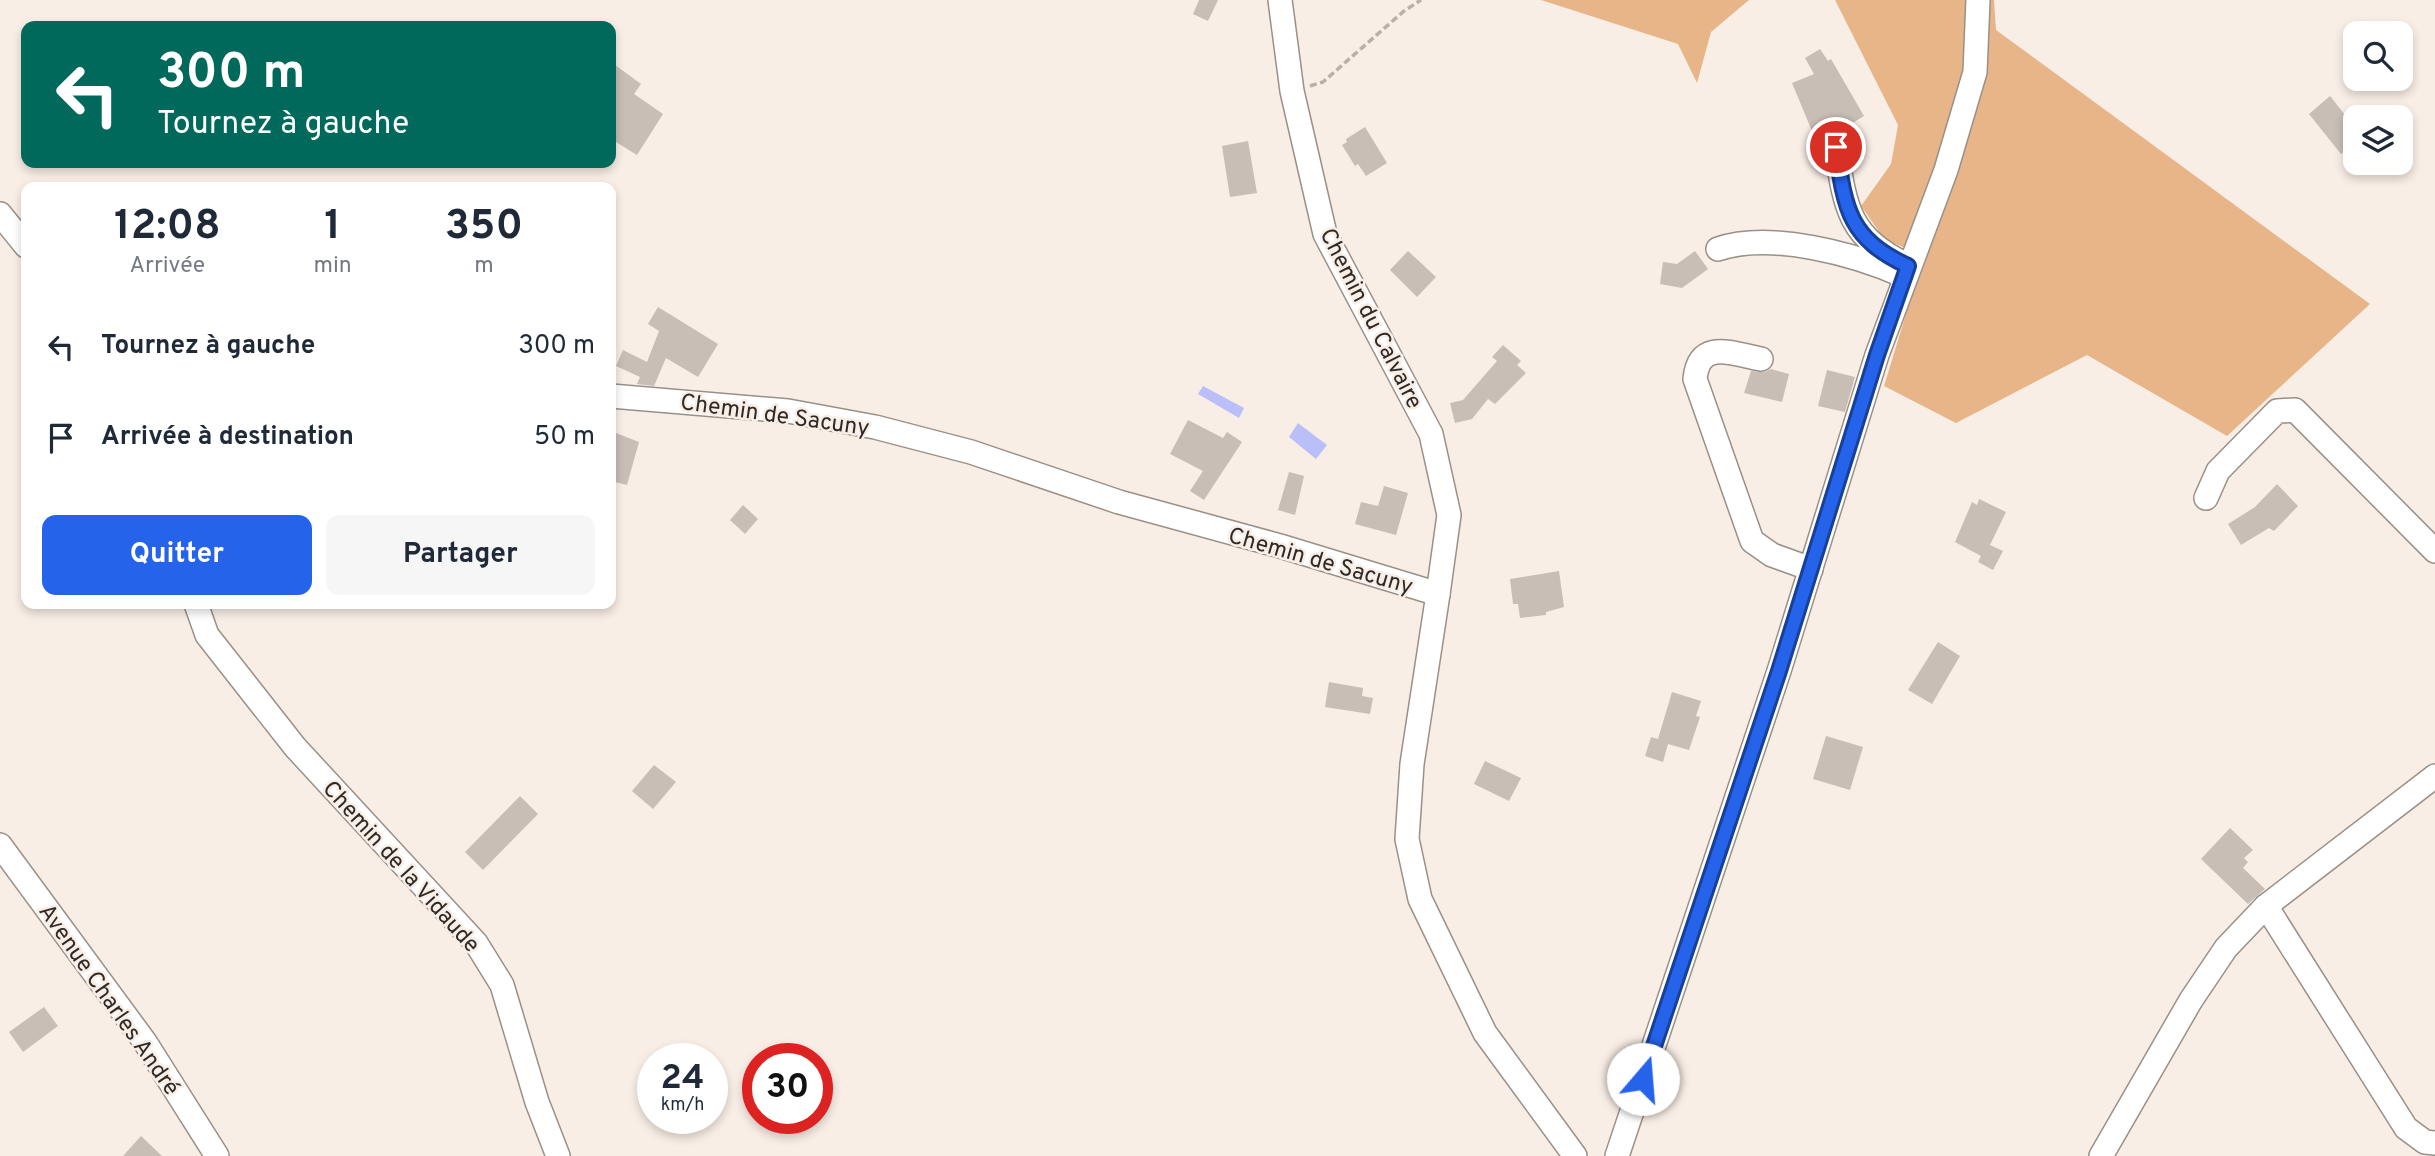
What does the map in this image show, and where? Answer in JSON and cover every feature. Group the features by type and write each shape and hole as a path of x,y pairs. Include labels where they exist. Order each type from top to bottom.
{"street":[{"name":"Chemin du Calvaire","path":"1280,0 1292,91 1325,234 1431,434 1448,515 1438,594"},
{"path":"1618,1156 1906,271 1946,170 1975,72 1978,0"},
{"path":"1836,147 1846,202 1864,239 1906,271"},
{"path":"0,214 21,240"},
{"path":"1718,248 1754,242 1800,246 1906,271"},
{"path":"1761,359 1712,351 1703,356 1696,367 1695,379 1752,541 1772,555 1811,569"},
{"name":"Chemin de Sacuny","path":"616,396 788,411 875,427 971,452 1119,502 1280,546 1438,594 1412,764 1407,839 1420,900 1485,1033 1575,1156"},
{"path":"2206,498 2218,471 2277,411 2295,410 2435,551"},
{"name":"Chemin de la Vidaude","path":"198,609 207,635 295,747 475,943 502,985 537,1102 558,1156"},
{"path":"2101,1156 2191,1000 2225,948 2266,906 2435,776"},
{"name":"Avenue Charles André","path":"0,845 145,1042 217,1156"},
{"path":"2266,906 2406,1128 2425,1142 2435,1143"}],"path":[{"path":"1292,91 1323,82 1404,11 1421,0"}],"shaded area":[{"path":"1541,0 1749,0 1711,32 1697,83 1678,44"},
{"path":"1835,0 1994,0 1996,30 2370,304 2227,436 2087,355 1956,423 1884,386 1924,255 1885,240 1861,206 1891,164 1898,125"}],"water":[{"path":"1203,386 1244,408 1239,418 1198,394"},
{"path":"1298,423 1327,445 1316,459 1289,437"}],"building":[{"path":"1199,0 1218,0 1208,21 1193,14"},
{"path":"1820,49 1828,61 1831,59 1864,116 1836,133 1830,124 1812,131 1792,83 1814,74 1805,58"},
{"path":"616,66 641,84 634,94 663,114 637,155 616,142"},
{"path":"2330,96 2343,112 2343,152 2341,154 2309,114"},
{"path":"1365,127 1387,163 1366,176 1358,164 1355,166 1342,145 1347,142 1346,139"},
{"path":"1248,141 1257,193 1230,197 1222,146"},
{"path":"1408,251 1436,277 1417,297 1390,270"},
{"path":"1695,251 1708,269 1682,288 1660,284 1663,262 1677,264"},
{"path":"658,307 718,344 698,377 666,358 654,386 637,384 640,377 616,366 623,350 647,362 659,331 648,324"},
{"path":"1503,345 1521,361 1517,365 1526,373 1495,404 1488,399 1472,419 1455,423 1450,403 1463,400 1497,361 1492,357"},
{"path":"1771,369 1789,374 1782,402 1744,393 1751,371 1765,372"},
{"path":"1827,370 1855,377 1845,412 1818,406"},
{"path":"1188,420 1223,438 1227,432 1242,442 1204,500 1190,491 1203,471 1170,454"},
{"path":"616,433 639,442 627,485 616,482"},
{"path":"1289,472 1304,476 1295,515 1278,510"},
{"path":"2277,484 2298,506 2274,531 2269,528 2241,545 2228,524 2255,507"},
{"path":"1384,486 1408,493 1396,535 1355,524 1361,502 1378,506"},
{"path":"1979,499 2006,512 1990,545 2003,551 1993,570 1978,562 1981,556 1955,542 1972,502 1977,505"},
{"path":"743,505 758,519 745,534 730,520"},
{"path":"1559,571 1564,607 1546,612 1546,615 1520,618 1518,604 1513,604 1510,579"},
{"path":"1938,642 1960,656 1932,704 1908,690"},
{"path":"1329,682 1363,688 1362,696 1373,698 1370,714 1325,707"},
{"path":"1672,692 1701,701 1696,716 1700,717 1689,750 1668,744 1663,762 1645,756 1651,737 1658,739"},
{"path":"1826,736 1863,747 1850,790 1813,779"},
{"path":"1485,761 1521,778 1509,801 1474,784"},
{"path":"654,765 676,782 653,809 632,791"},
{"path":"520,796 538,814 483,870 465,852"},
{"path":"2230,828 2253,850 2244,858 2248,862 2243,868 2265,889 2248,904 2201,859"},
{"path":"44,1007 58,1026 23,1052 9,1032"},
{"path":"141,1136 162,1156 123,1156"}],"route":[{"path":"1643,1079 1779,671 1877,355 1908,266 1881,253 1864,239 1846,202 1836,147"}]}
